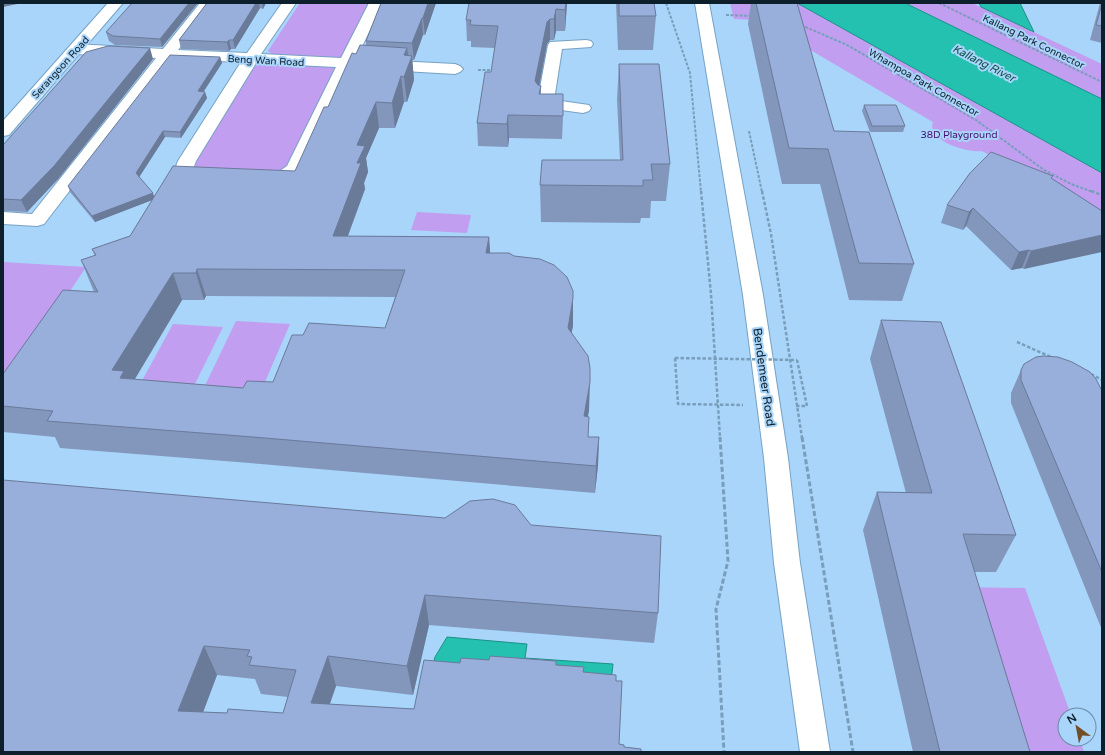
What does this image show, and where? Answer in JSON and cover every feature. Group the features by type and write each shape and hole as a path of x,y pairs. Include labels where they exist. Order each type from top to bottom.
{"main road":[{"name":"Serangoon Road","path":"3,131 116,3"},
{"path":"3,218 37,220 207,3"},
{"path":"221,180 199,178 188,175 184,170 187,161 251,59 289,3"},
{"path":"251,182 270,182 280,179 294,169 376,3"},
{"name":"Bendemeer Road","path":"702,3 752,296 768,405 787,563 815,752"},
{"path":"583,108 545,104 555,45 586,44"},
{"name":"Beng Wan Road","path":"76,49 455,70"}],"path":[{"path":"666,3 690,73 711,294 728,561 716,609 724,752"},
{"name":"Kallang Park Connector","path":"939,3 1102,82"},
{"path":"725,15 754,16"},
{"name":"Whampoa Park Connector","path":"800,24 848,45 970,116 1044,170 1066,182 1102,195"},
{"path":"455,70 495,70"},
{"path":"749,128 771,234 797,406 853,752"},
{"path":"1017,342 1056,359"},
{"path":"768,405 678,404 675,358 797,360 807,406"},
{"path":"1089,374 1102,380"}],"green space":[{"path":"300,3 371,3 342,57 329,61 275,57 268,51"},
{"name":"38D Playground","path":"730,3 797,3 1102,173 1102,221 982,151 958,148 942,140 936,135 933,129 933,122 807,48 774,21 734,19"},
{"path":"905,3 972,3 1102,64 1102,99"},
{"path":"257,63 339,67 286,172 198,172 194,167 196,159"},
{"path":"417,212 471,215 467,233 411,230"},
{"path":"3,262 86,267 3,392"},
{"path":"236,321 290,324 255,405 198,400"},
{"path":"173,324 223,327 191,392 138,388"},
{"path":"960,587 1025,588 1068,707 1057,707 1057,747 1082,747 1084,752 1010,752"}],"water":[{"name":"Kallang River","path":"797,3 905,3 1102,99 1102,173"},
{"path":"979,3 1020,3 1034,32 981,7"},
{"path":"447,637 527,644 525,658 613,664 610,691 429,682 435,657"}],"building":[{"path":"132,3 189,3 160,39 113,36 106,32"},
{"path":"207,3 256,3 233,40 229,40 227,42 179,40"},
{"path":"381,3 428,3 412,43 366,41"},
{"path":"469,3 566,3 565,10 556,9 554,19 550,19 547,22 535,81 541,86 539,94 563,94 563,116 508,115 507,124 477,123 485,72 491,72 498,26 470,25 471,20 466,20"},
{"path":"619,3 654,3 656,16 619,16"},
{"path":"756,3 797,3 834,131 869,132 914,264 859,263 828,149 789,148"},
{"path":"1102,4 1102,26 1096,25"},
{"path":"360,45 407,48 404,55 412,56 404,77 401,76 392,103 376,102 357,145 365,146 357,163 361,163 333,236 489,237 486,253 509,253 514,256 540,259 554,265 567,277 573,291 568,328 588,356 590,382 584,416 589,417 588,437 599,437 596,466 47,421 53,411 3,406 3,374 63,290 98,292 81,260 96,255 92,249 130,236 173,166 295,171 324,107 328,107 352,53 356,54","holes":["197,269 405,270 385,328 309,323 303,335 292,335 273,382 247,381 243,388 120,378 124,371 112,370 173,273 196,273"]},
{"path":"108,46 150,48 54,166 21,200 3,199 3,145 86,52"},
{"path":"170,55 220,57 198,91 205,92 180,132 163,131 136,173 153,193 92,216 68,186"},
{"path":"619,64 659,64 670,164 651,164 653,180 643,180 643,186 540,185 542,160 623,160"},
{"path":"864,105 896,105 905,126 872,126"},
{"path":"991,152 1053,176 1051,178 1102,211 1102,235 1031,251 1019,252 973,208 969,212 947,205 970,173"},
{"path":"881,320 941,322 1016,535 963,534 1030,752 940,752 877,492 932,493"},
{"path":"1036,357 1058,357 1072,362 1090,372 1096,379 1102,391 1102,572 1021,380 1021,370 1024,364"},
{"path":"3,480 445,518 470,501 493,499 515,505 531,525 661,536 658,613 425,595 407,666 328,656 311,703 414,709 424,660 460,663 461,658 489,660 490,656 556,661 556,665 584,667 583,672 616,675 616,681 622,681 619,744 624,745 624,747 641,749 641,752 3,752","holes":["204,646 250,650 247,656 252,657 249,665 296,670 283,713 228,709 227,713 178,711"]}]}
